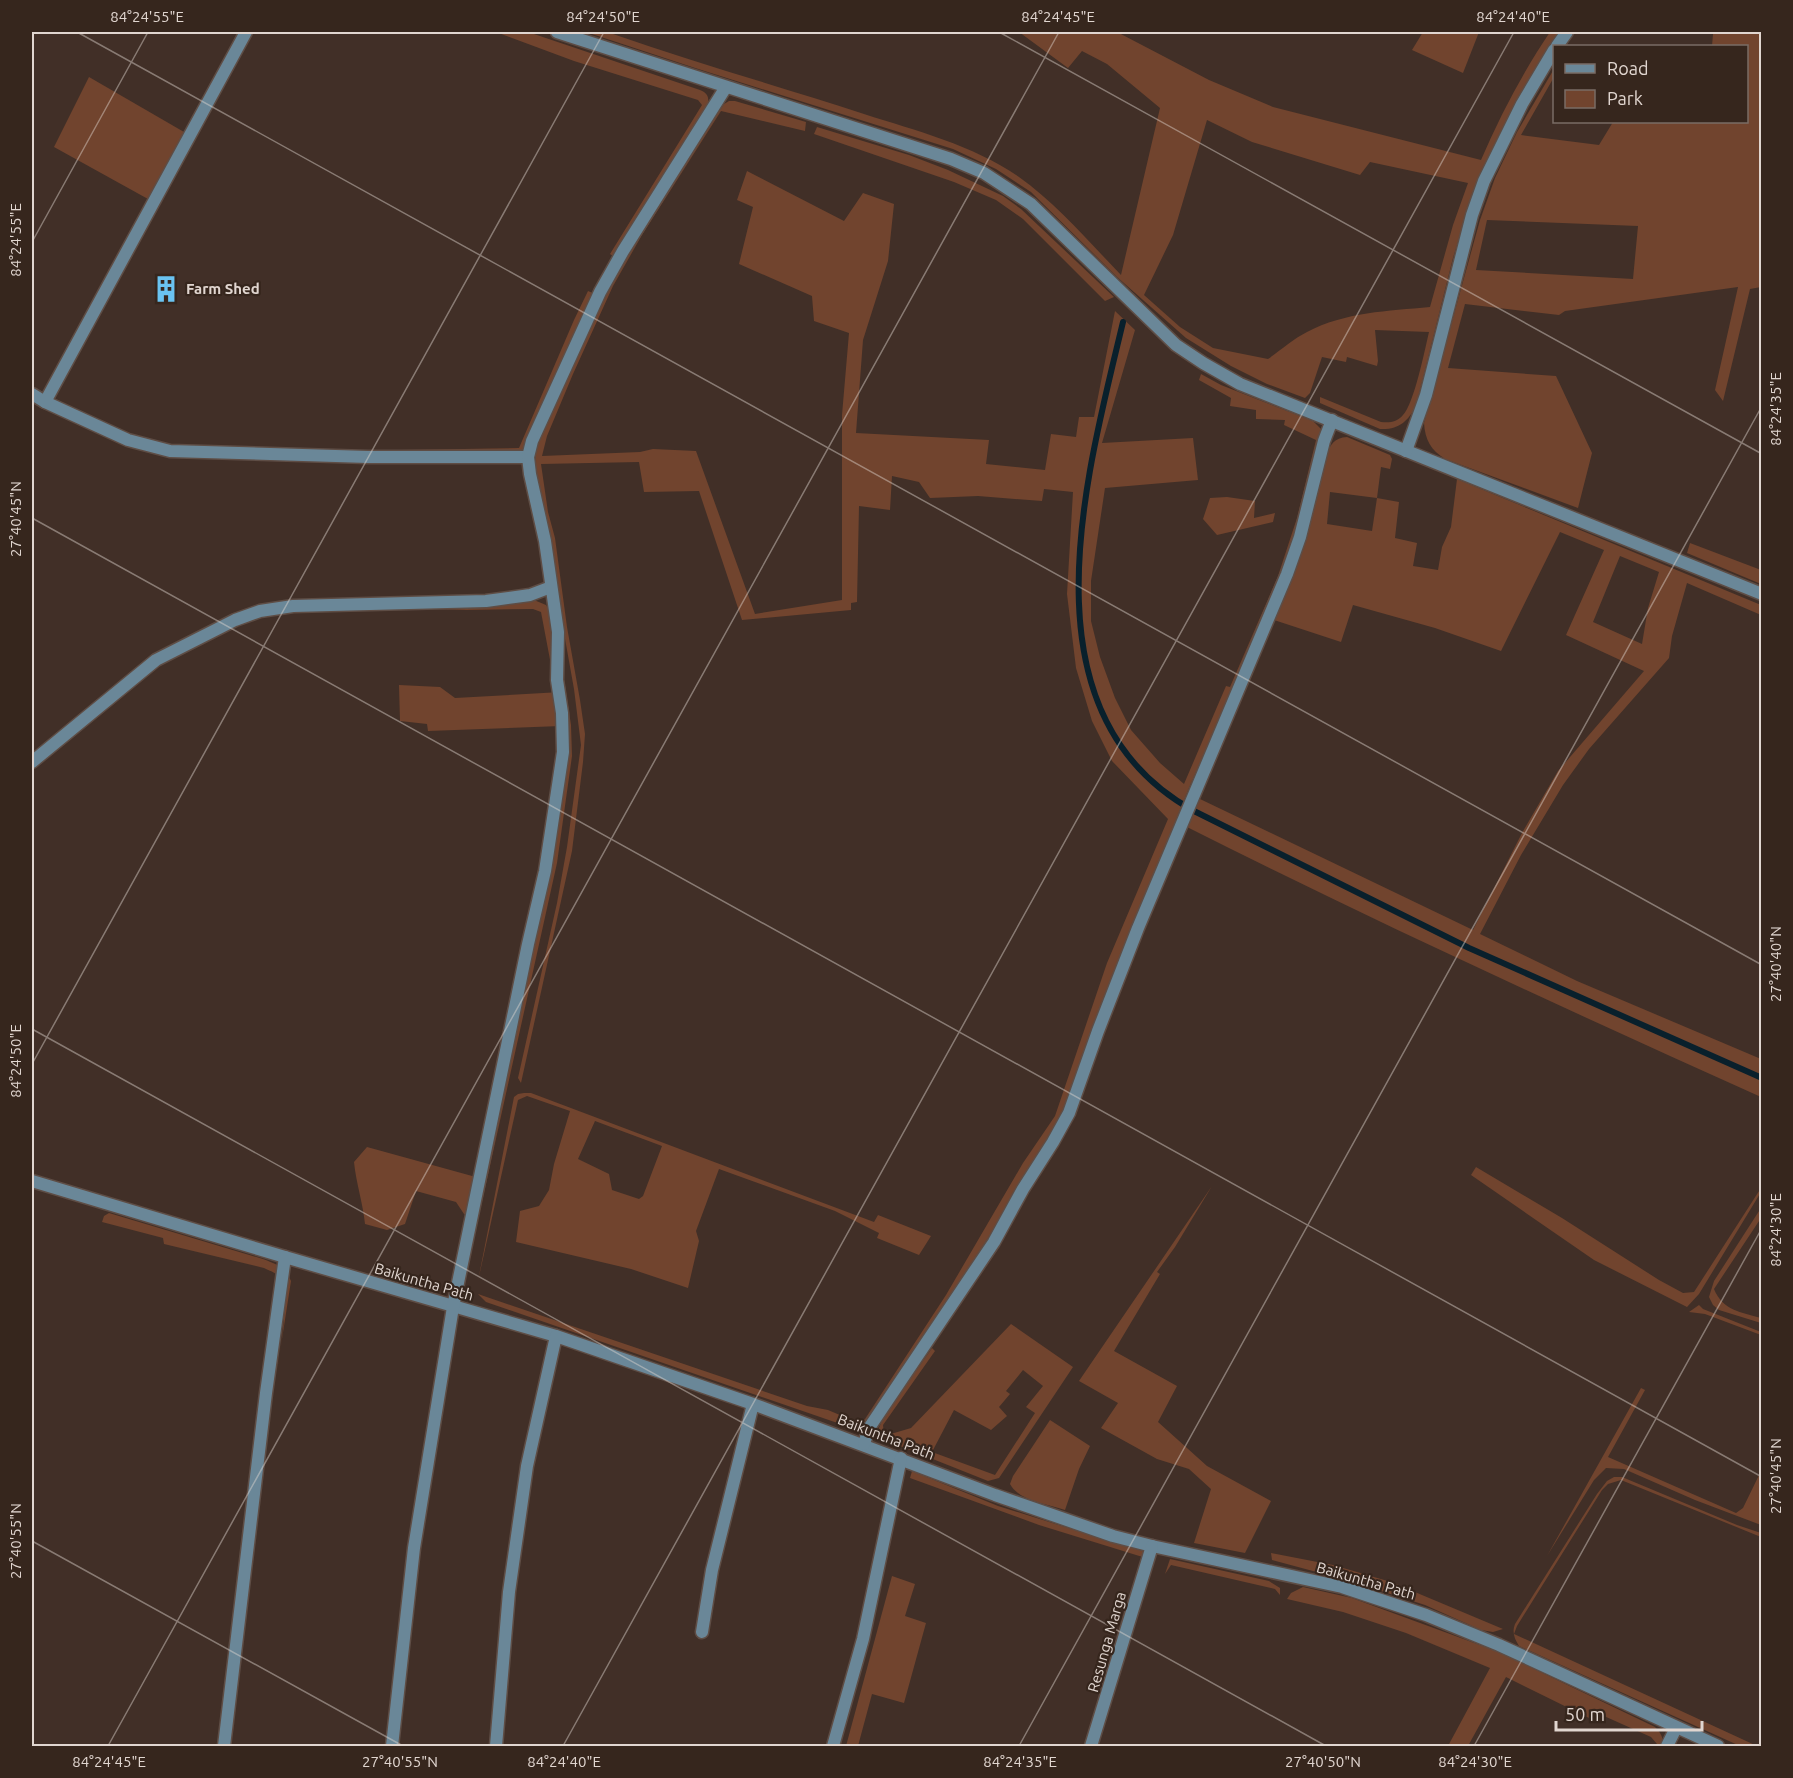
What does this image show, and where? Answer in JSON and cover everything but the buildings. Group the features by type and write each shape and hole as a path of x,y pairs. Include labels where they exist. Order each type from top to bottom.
{"street":[{"path":"45,402 246,32"},
{"path":"557,32 951,159 984,173 1031,204 1176,345 1240,384 1761,594"},
{"path":"1558,45 1567,32"},
{"path":"1406,452 1426,395 1472,215 1484,182 1522,104 1553,53"},
{"path":"392,1746 414,1548 453,1307 550,843 564,736 556,680 558,632 528,457 532,441 600,292 623,251 726,87"},
{"path":"32,394 128,440 170,451 368,457 528,457"},
{"path":"864,1444 869,1428 994,1242 1069,1113 1138,928 1287,574 1300,537 1324,441 1332,420"},
{"path":"32,762 156,660 235,620 260,611 292,606 486,601 530,596 551,587"},
{"name":"Baikuntha Path","path":"32,1181 556,1336 864,1444 1062,1519 1152,1546 1342,1587 1426,1615 1499,1645 1718,1746"},
{"path":"224,1746 266,1393 285,1257"},
{"path":"496,1746 508,1592 527,1466 556,1336"},
{"path":"702,1632 712,1570 753,1404"},
{"path":"833,1746 862,1639 902,1458"},
{"name":"Resunga Marga","path":"1091,1746 1152,1546"},
{"path":"1666,1746 1676,1728"}],"green space":[{"path":"496,32 528,32 700,90 707,95 707,109 614,257 610,254 702,105 698,100 574,61"},
{"path":"586,32 614,32 613,34 676,55 964,147 1001,166 1033,188 1072,224 1121,275 1160,108 1107,64 1082,51 1068,68 1019,32 1117,32 1209,80 1273,107 1481,160 1530,63 1550,32 1559,32 1513,110 1466,216 1453,258 1416,406 1402,424 1387,429 1380,429 1320,403 1320,397 1381,422 1398,419 1403,415 1411,400 1429,332 1375,330 1377,366 1347,357 1346,362 1322,357 1310,393 1305,398 1267,384 1231,366 1186,338 1117,277 1031,192 996,169 953,149","holes":["1207,120 1252,142 1360,175 1370,162 1468,183 1453,225 1430,307 1367,313 1336,320 1302,335 1268,359 1213,348 1180,327 1144,295 1173,235"]},
{"path":"1423,32 1479,32 1463,73 1412,50"},
{"path":"1707,32 1761,32 1761,287 1750,289 1723,401 1715,390 1738,287 1565,311 1559,315 1465,304 1448,368 1556,376 1592,453 1578,508 1445,459 1430,444 1424,423 1480,220 1495,178 1517,132 1553,71 1553,79 1521,135 1599,145 1612,123 1748,123 1748,45 1712,45 1713,34","holes":["1487,220 1638,226 1633,279 1476,270"]},
{"path":"89,77 184,132 148,199 54,147"},
{"path":"729,101 806,122 805,131 721,111 642,235 613,286 547,436 542,456 640,452 653,449 696,451 755,614 842,600 842,415 849,333 814,321 812,296 739,264 753,207 737,200 747,171 844,221 863,193 894,204 888,261 863,340 856,433 989,440 986,464 1045,470 1051,434 1076,437 1079,417 1094,417 1115,311 1135,330 1102,443 1193,438 1198,480 1105,488 1091,581 1091,621 1100,657 1115,698 1131,730 1160,763 1184,784 1226,686 1230,687 1278,576 1297,518 1316,440 1284,425 1285,420 1256,419 1256,410 1230,406 1231,398 1199,380 1201,374 1221,385 1313,421 1321,429 1302,514 1281,578 1189,788 1103,1000 1072,1093 1050,1136 1013,1193 1001,1218 887,1394 864,1423 852,1428 486,1302 478,1294 807,1406 828,1410 854,1421 865,1419 946,1295 1023,1163 1055,1116 1107,963 1168,819 1112,761 1092,721 1076,668 1067,594 1073,492 1044,489 1042,501 978,496 930,498 919,482 892,476 890,510 859,506 857,602 851,603 851,610 742,620 699,491 644,492 639,462 541,464 548,512 555,538 585,734 572,851 521,1083 518,1078 557,903 567,847 581,745 574,689 537,482 535,452 609,284 673,178 724,104"},
{"path":"817,127 909,155 948,170 1003,196 1021,209 1114,297 1105,301 1023,219 996,200 954,182 814,134"},
{"path":"588,291 595,294 525,448 521,451 399,453 398,450 519,448"},
{"path":"1347,437 1390,455 1392,459 1390,469 1381,467 1377,498 1399,502 1395,538 1417,543 1413,566 1438,570 1442,547 1451,527 1457,479 1761,605 1761,615 1687,583 1672,636 1669,658 1589,749 1563,785 1521,855 1480,934 1577,981 1761,1059 1761,1097 1400,931 1185,826 1200,799 1473,930 1522,833 1558,771 1644,671 1566,635 1604,550 1560,532 1501,651 1435,628 1353,605 1341,642 1274,620 1326,455 1334,442","holes":["1330,492 1377,498 1372,531 1327,524","1620,556 1659,572 1648,608 1642,644 1593,622"]},
{"path":"1227,497 1255,501 1254,518 1275,513 1273,522 1217,535 1203,519 1210,498"},
{"path":"1690,543 1761,570 1761,584 1687,553"},
{"path":"534,600 546,605 552,615 571,725 572,756 557,863 480,1211 473,1218 464,1214 456,1202 416,1191 405,1224 387,1230 365,1224 354,1162 367,1147 483,1179 549,866 561,726 428,731 427,724 400,721 399,685 440,687 455,698 561,692 556,666 551,665 541,612 533,609 398,608 496,605"},
{"path":"531,1093 874,1222 878,1215 931,1236 919,1255 877,1238 879,1233 835,1211 719,1169 696,1231 699,1241 688,1288 631,1269 516,1242 520,1211 539,1206 549,1190 554,1164 570,1111 527,1096 518,1100 478,1281 514,1097 518,1094","holes":["595,1121 662,1146 643,1196 639,1199 612,1190 609,1174 578,1159"]},
{"path":"1476,1167 1683,1293 1694,1292 1761,1188 1761,1192 1699,1294 1687,1307 1594,1260 1471,1175"},
{"path":"1212,1186 1157,1272 1160,1274 1114,1351 1177,1386 1158,1422 1207,1466 1271,1501 1245,1553 1194,1543 1211,1489 1189,1469 1157,1459 1101,1428 1118,1403 1079,1381"},
{"path":"1761,1208 1761,1218 1714,1289 1722,1302 1740,1312 1761,1318 1761,1323 1719,1310 1709,1297 1714,1281"},
{"path":"109,1213 263,1259 283,1269 291,1281 277,1371 284,1293 277,1275 264,1268 164,1244 163,1238 102,1222 104,1216"},
{"path":"1699,1305 1703,1309 1761,1332 1761,1335 1705,1314 1689,1312"},
{"path":"1011,1324 1073,1367 999,1478 988,1481 880,1438 878,1430 884,1416 932,1348 935,1351 883,1425 884,1436 911,1428","holes":["1023,1370 1043,1386 1026,1407 1035,1413 995,1475 932,1452 954,1410 991,1430 1007,1416 999,1407 1010,1394 1006,1391"]},
{"path":"1641,1388 1645,1390 1608,1457 1736,1513 1743,1508 1761,1471 1761,1525 1695,1500 1624,1469 1606,1468 1594,1480 1547,1556"},
{"path":"1050,1420 1090,1446 1079,1469 1065,1510 1027,1498 1014,1490 1010,1484"},
{"path":"912,1471 998,1506 1152,1554 1154,1563 1149,1559 1039,1525 910,1478"},
{"path":"1614,1477 1622,1477 1761,1533 1761,1537 1621,1480 1608,1484 1602,1490 1514,1633 1515,1624 1607,1481"},
{"path":"1271,1553 1333,1565 1391,1582 1503,1629 1493,1632 1481,1630 1425,1605 1350,1581 1272,1560"},
{"path":"1170,1559 1269,1581 1280,1588 1280,1595 1275,1589 1171,1565 1165,1574"},
{"path":"892,1576 915,1584 905,1616 926,1623 904,1703 872,1694 858,1746 846,1746"},
{"path":"1303,1587 1352,1598 1499,1652 1655,1727 1663,1741 1662,1746 1656,1746 1657,1744 1651,1737 1595,1712 1589,1718 1506,1677 1468,1746 1448,1746 1490,1668 1406,1633 1343,1612 1287,1599 1291,1593"},
{"path":"1514,1634 1757,1746 1740,1746 1519,1646"}],"waterway":[{"path":"1123,322 1094,450 1083,519 1079,588 1084,655 1103,715 1139,768 1194,811 1469,948 1762,1078"}],"place":[{"name":"Farm Shed","path":"166,289"}]}
